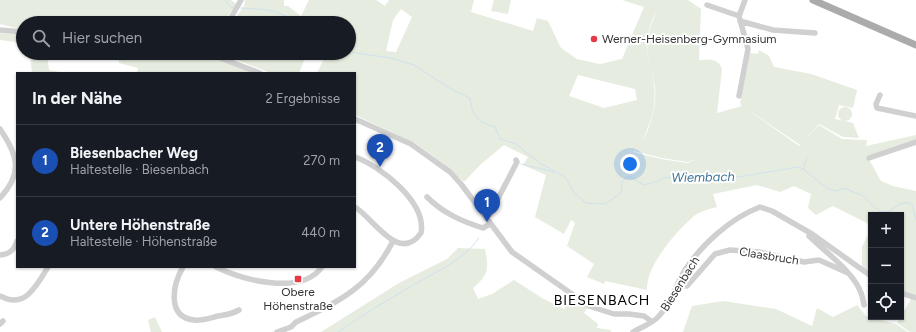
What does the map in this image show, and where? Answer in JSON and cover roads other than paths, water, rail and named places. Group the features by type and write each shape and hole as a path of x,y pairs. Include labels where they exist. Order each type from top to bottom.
{"main road":[{"path":"813,0 916,45"}],"street":[{"path":"738,96 748,48 740,18 745,0"},
{"path":"232,16 239,5"},
{"path":"707,5 773,30 815,33"},
{"path":"0,30 16,31"},
{"path":"226,60 257,72"},
{"path":"880,95 876,104 877,108 916,116"},
{"name":"Biesenbach","path":"356,118 411,144 429,156 461,184 500,238 518,257 589,306 614,314 644,316 651,321 656,319 663,312 685,271 696,256 711,240 730,225 760,207 772,211 834,249 868,274"},
{"path":"0,129 12,147 16,163 12,181 0,198"},
{"path":"869,158 916,142"},
{"path":"356,157 370,164 389,177 406,194 418,214 422,228 412,243 405,244 393,241 356,208"},
{"path":"486,217 490,214 517,162 516,160"},
{"path":"427,197 443,212 463,222 483,228 490,224"},
{"path":"806,232 848,273 861,292 864,305"},
{"path":"277,332 292,327 296,322 337,301 359,287 374,272 393,241"},
{"path":"0,255 9,253 14,249 16,243"},
{"name":"Claasbruch","path":"678,285 687,286 715,254 730,250 748,251 804,262 819,260 848,273"},
{"path":"0,296 14,301 26,297 34,289 47,268"},
{"path":"183,268 174,286 173,297 175,306 182,315 192,320 200,320 232,314 239,310"},
{"path":"219,268 253,280 287,283 309,279 317,274 321,268"},
{"path":"904,294 916,298"},
{"path":"633,332 651,321"}],"waterway":[{"name":"Wiembach","path":"225,0 231,7 235,8"},
{"name":"Wiembach","path":"240,8 277,12 285,16"},
{"name":"Wiembach","path":"356,53 391,58 414,65 451,89 470,98 472,110 476,118 495,127 500,139 516,144 540,163 565,177 575,194 586,203 605,204 621,193 622,181 628,176 644,185 663,178 699,175 731,178 799,167 828,189 837,191 843,188 862,195 874,207 882,212 889,211 902,203 910,203 912,205 916,220"},
{"path":"803,169 807,158"},
{"path":"521,164 554,172"},
{"path":"338,332 363,315 456,260 465,254 479,238"}],"place":[{"name":"Werner-Heisenberg-Gymnasium","path":"594,39"},
{"name":"Untere Höhenstraße","path":"380,167"},
{"name":"Biesenbacher Weg","path":"487,222"},
{"name":"Obere Höhenstraße","path":"298,279"}],"district":[{"name":"BIESENBACH","path":"602,300"}]}
